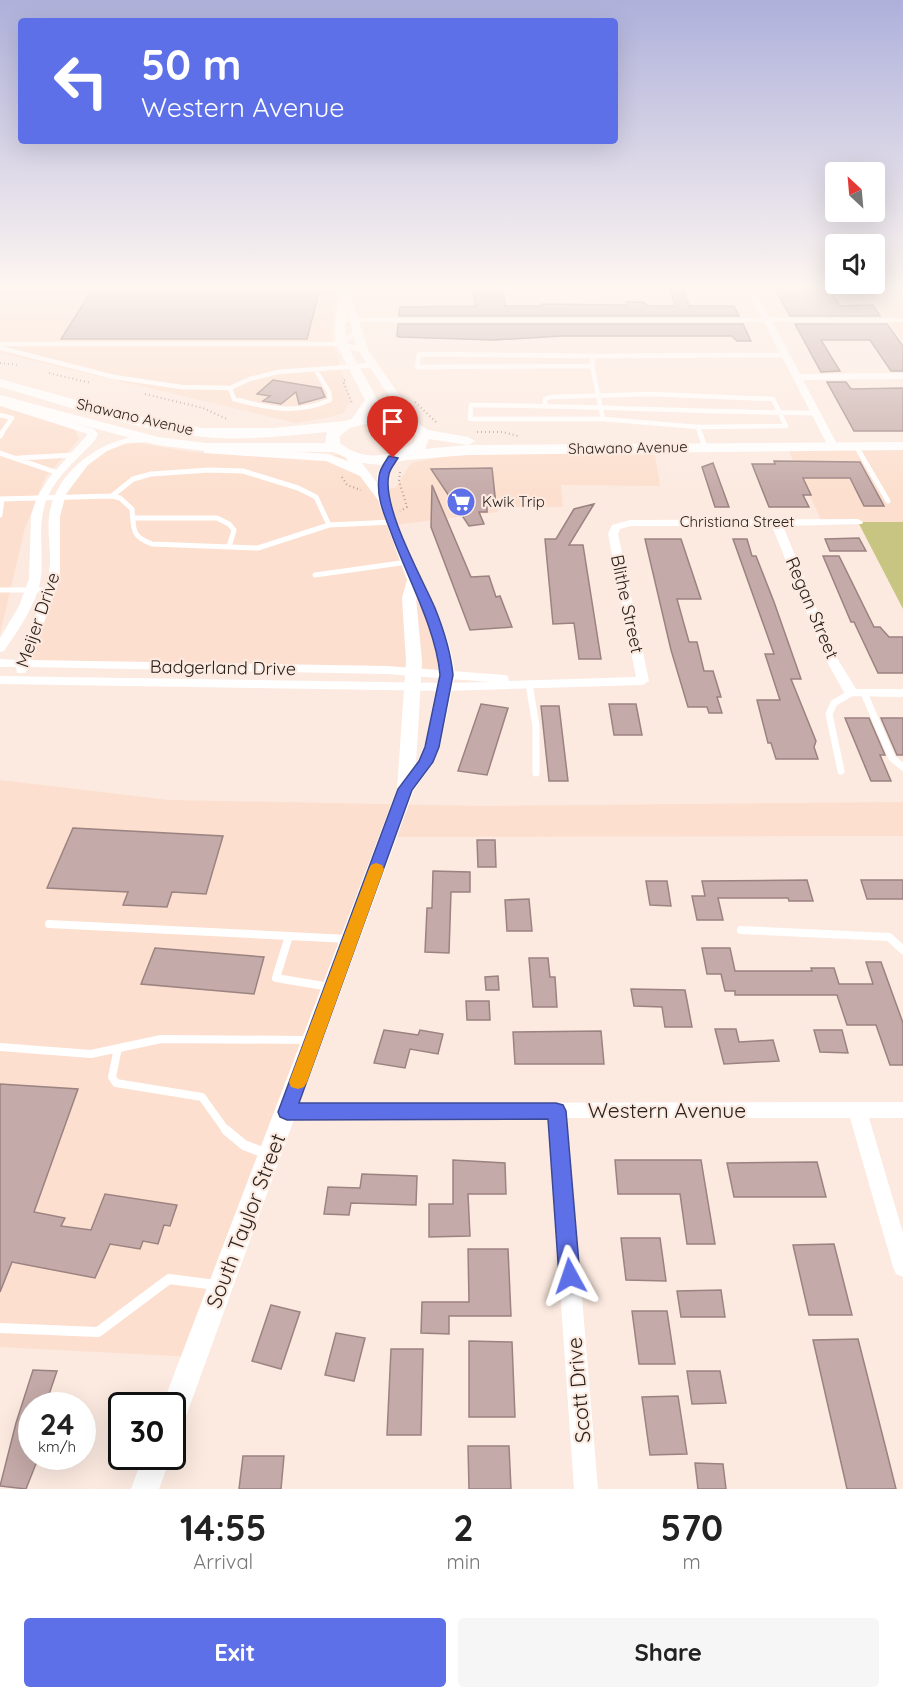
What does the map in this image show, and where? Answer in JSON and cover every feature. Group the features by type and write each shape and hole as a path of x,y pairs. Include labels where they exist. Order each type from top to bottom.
{"main road":[{"name":"Shawano Avenue","path":"0,383 139,420 202,432 282,433 388,418 466,441 537,440 705,447"},
{"name":"Shawano Avenue","path":"0,401 154,440 205,447 334,448"},
{"path":"351,422 332,436 331,442 334,448 351,457"},
{"path":"400,457 421,445 419,429"},
{"name":"Shawano Avenue","path":"351,457 378,460 467,450 903,446"}],"street":[{"path":"346,356 371,400 351,422"},
{"path":"367,356 419,429"},
{"path":"787,356 834,446"},
{"path":"797,377 903,376"},
{"name":"Meijer Drive","path":"0,401 91,431 92,438 58,473 40,500 35,581 0,648"},
{"name":"Meijer Drive","path":"17,681 56,565 55,511 58,500 79,467 100,450 126,440 154,440"},
{"path":"154,440 186,448 328,458 344,464 373,485"},
{"name":"South Taylor Street","path":"181,1392 406,789 426,762 432,747 446,681 446,664 429,609 414,580 384,500 351,457"},
{"name":"South Taylor Street","path":"384,500 384,474 400,457"},
{"name":"Regan Street","path":"776,522 831,658 858,693"},
{"name":"Christiana Street","path":"616,527 630,523 858,522"},
{"name":"Blithe Street","path":"558,682 643,681 613,534 616,527"},
{"name":"South Taylor Street","path":"406,789 414,662 409,598 414,580"},
{"name":"Badgerland Drive","path":"0,663 446,681"},
{"name":"Badgerland Drive","path":"0,680 412,679"},
{"path":"446,681 558,682"},
{"path":"446,681 529,684 558,682"},
{"path":"858,693 903,693"},
{"path":"857,1110 903,1267"},
{"name":"Western Avenue","path":"287,1112 903,1110"},
{"name":"Scott Drive","path":"556,1111 586,1489"},
{"path":"145,1489 152,1470"}],"lane":[{"path":"40,356 114,376 181,387 230,388 250,379 278,372 373,365"},
{"path":"419,356 417,367 592,366"},
{"path":"593,356 592,366 600,394 603,419"},
{"path":"230,388 234,399 265,408 305,410 330,400 329,392 315,369"},
{"path":"545,405 544,399 550,397 600,394 773,399 780,413 786,426 700,427 603,419 470,419 471,405 545,405 601,405 699,412 780,413 816,413"},
{"path":"699,412 705,447"},
{"path":"0,415 12,418 0,436"},
{"path":"856,446 888,501"},
{"path":"0,453 58,473"},
{"path":"16,458 74,455"},
{"path":"112,496 133,479 151,474 209,470 243,471 298,488 316,498 329,525"},
{"path":"0,515 1,499 58,500 112,496 120,498 132,509 134,533 139,539 152,544 258,548 329,525 393,522"},
{"path":"133,518 217,518 229,524 234,530 229,547"},
{"path":"315,575 408,562"},
{"path":"0,590 49,590"},
{"path":"529,684 536,726 536,773"},
{"path":"841,771 829,714 834,703 858,693 892,758 903,767"},
{"path":"50,924 350,940"},
{"path":"741,930 889,937 903,951"},
{"path":"289,936 276,978 332,988"},
{"path":"0,1047 91,1054 161,1039 313,1040"},
{"path":"118,1048 112,1077 116,1083 202,1097 228,1134 248,1149 270,1155"},
{"path":"0,1328 98,1332 169,1279 221,1286"}],"path":[{"path":"413,399 426,414 443,426"},
{"path":"470,432 503,432"}],"shaded area":[{"path":"15,356 337,356 351,401 343,413 296,423"},
{"path":"0,399 75,429 79,439 45,478 25,528 0,634"},
{"path":"137,443 193,452 320,461 341,453 376,489 395,488 411,463 446,456 547,453 655,455 660,486 561,485 563,507 498,507 498,512 394,525 447,675 24,663 54,577 56,506 92,458 117,445"},
{"path":"903,446 903,522 822,522 787,447"},
{"path":"858,522 903,522 903,609"},
{"path":"0,780 169,800 483,806 903,802 903,836 388,837 195,1357 0,1347"}],"building":[{"path":"813,356 831,356 840,371 821,372"},
{"path":"881,356 903,356 903,371 891,371"},
{"path":"273,380 321,388 325,397 299,404 296,392 281,404 263,401 270,396 257,394"},
{"path":"827,382 846,382 851,389 903,388 903,431 854,431"},
{"path":"774,461 860,462 884,506 864,506 850,478 803,478 811,495 803,495 809,507 769,507 752,464 775,464"},
{"path":"713,463 729,507 715,507 702,467"},
{"path":"492,468 496,505 487,505 487,512 479,512 484,524 469,526 431,469"},
{"path":"432,485 471,577 489,576 496,597 500,596 512,627 470,630 431,527"},
{"path":"594,504 569,545 583,545 601,659 579,659 574,623 553,624 545,539 556,539 574,509"},
{"path":"859,538 866,551 830,551 825,539"},
{"path":"645,539 681,539 701,599 677,599 689,642 697,642 704,671 713,671 721,697 717,697 722,713 709,713 707,707 688,707 671,650"},
{"path":"733,539 747,539 752,556 756,556 774,602 801,679 791,679 816,741 814,747 818,759 776,759 771,743 768,743 757,700 780,700 765,654 774,654"},
{"path":"823,556 839,556 874,627 880,627 889,637 903,637 903,673 878,673 854,622 851,622"},
{"path":"481,704 508,708 487,775 458,771"},
{"path":"609,704 636,704 642,735 614,735"},
{"path":"541,706 559,706 568,781 549,781"},
{"path":"845,718 869,718 885,755 880,755 891,781 871,781"},
{"path":"881,718 903,718 903,755 897,755"},
{"path":"73,828 223,836 206,894 172,892 167,907 123,905 128,892 47,888"},
{"path":"477,840 495,840 496,867 478,867"},
{"path":"433,871 470,872 470,892 451,892 449,953 425,952 427,908 432,908"},
{"path":"807,880 813,901 789,901 788,898 718,898 723,920 697,920 692,896 705,896 702,881"},
{"path":"861,880 903,880 903,899 867,899"},
{"path":"646,881 667,881 671,906 650,905"},
{"path":"529,899 532,931 507,931 505,900"},
{"path":"155,948 264,957 254,994 141,984"},
{"path":"702,948 730,948 735,971 812,971 811,968 834,968 839,984 873,984 866,962 881,962 903,1023 903,1065 890,1065 876,1025 847,1025 837,995 735,995 735,991 725,991 721,974 707,974"},
{"path":"529,958 548,958 550,977 555,977 557,1007 533,1007"},
{"path":"498,976 499,990 486,990 485,977"},
{"path":"631,989 685,990 692,1027 665,1027 662,1007 634,1006"},
{"path":"466,1001 489,1001 490,1020 467,1020"},
{"path":"715,1029 736,1029 739,1042 773,1040 779,1061 724,1064"},
{"path":"384,1030 418,1035 420,1030 443,1034 438,1054 410,1049 405,1068 374,1063"},
{"path":"814,1030 842,1030 848,1053 820,1052"},
{"path":"601,1031 604,1064 515,1064 513,1032"},
{"path":"0,1084 78,1089 34,1212 65,1218 61,1226 91,1230 105,1194 177,1205 170,1226 164,1225 158,1244 143,1241 140,1249 110,1244 95,1278 12,1262 0,1292"},
{"path":"453,1160 505,1163 506,1194 468,1194 470,1236 429,1237 429,1204 453,1204"},
{"path":"615,1160 701,1160 715,1244 687,1244 680,1194 618,1194"},
{"path":"817,1162 826,1197 734,1197 727,1163"},
{"path":"362,1174 417,1176 416,1205 351,1203 349,1215 324,1214 328,1187 360,1188"},
{"path":"621,1238 660,1238 666,1281 626,1280"},
{"path":"834,1244 852,1315 809,1315 793,1245"},
{"path":"468,1249 508,1249 511,1316 449,1316 449,1334 421,1333 422,1302 469,1302"},
{"path":"721,1290 725,1317 681,1317 677,1291"},
{"path":"271,1305 300,1312 281,1369 252,1361"},
{"path":"632,1311 667,1311 675,1364 639,1364"},
{"path":"336,1333 365,1338 354,1381 325,1375"},
{"path":"858,1339 896,1489 847,1489 813,1340"},
{"path":"469,1341 512,1342 515,1417 469,1417"},
{"path":"391,1349 423,1349 421,1435 387,1435"},
{"path":"33,1370 57,1371 50,1392 26,1392"},
{"path":"687,1371 720,1371 726,1403 692,1404"},
{"path":"678,1396 687,1454 650,1455 642,1397"},
{"path":"18,1417 18,1470 33,1470 26,1489 0,1486"},
{"path":"468,1446 509,1446 511,1489 469,1489"},
{"path":"243,1456 284,1456 281,1489 239,1489"},
{"path":"695,1463 723,1464 726,1489 698,1489"}],"slow traffic":[{"path":"298,1082 376,869"}],"place":[{"name":"Kwik Trip","path":"461,502"}],"route":[{"path":"393,458 383,478 384,500 414,580 429,609 446,664 447,675 432,747 426,762 406,789 287,1112 556,1111 570,1276"}]}
